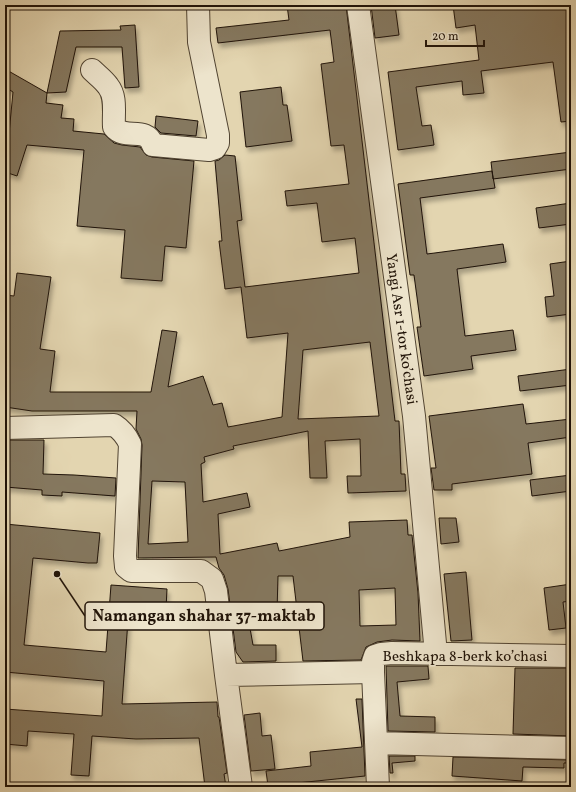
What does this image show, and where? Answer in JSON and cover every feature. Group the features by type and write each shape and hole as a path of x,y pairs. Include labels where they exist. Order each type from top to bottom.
{"street":[{"path":"92,70 112,91 114,99 114,127 117,130 146,135 151,139 153,145 209,150 215,148 218,143 218,135 200,42 198,5"},
{"name":"Yangi Asr 1-tor koʼchasi","path":"358,5 414,416 436,654"},
{"path":"5,428 114,424 127,436 130,444 125,556 126,567 131,571 201,570 212,578 216,591 241,787"},
{"name":"Beshkapa 8-berk koʼchasi","path":"378,787 373,672 373,662 375,656 381,654 436,654 571,656"},
{"name":"Beshkapa 8-berk koʼchasi","path":"226,675 373,672"},
{"path":"376,743 571,748"}],"building":[{"path":"287,5 346,5 395,421 399,421 401,474 405,474 406,491 348,493 347,476 361,476 360,439 325,441 327,478 310,478 308,431 233,446 234,449 204,457 205,462 201,464 203,502 247,493 250,507 218,514 220,554 277,543 279,551 350,537 349,522 407,520 408,535 412,535 418,593 420,641 392,640 377,642 366,647 361,660 303,661 293,576 278,576 277,612 248,617 253,645 276,645 276,661 243,662 236,652 228,589 216,557 138,558 142,445 136,429 137,411 32,411 5,407 5,295 14,296 17,273 51,277 40,349 55,351 50,392 151,392 162,330 177,332 168,387 203,376 213,405 222,403 228,427 282,417 288,333 247,338 241,287 225,289 219,241 222,241 215,161 219,160 225,155 235,156 242,220 237,221 245,287 359,273 355,238 322,242 317,203 287,206 285,191 349,184 344,145 331,146 321,64 334,62 330,30 218,43 216,28 289,20","holes":["370,342 379,416 298,419 303,350","152,481 185,482 188,542 148,544","395,588 396,625 360,626 359,590"]},
{"path":"371,5 395,5 399,35 375,38"},
{"path":"453,5 568,5 571,27 571,121 561,122 553,62 481,71 484,93 463,95 462,81 416,87 422,126 431,125 434,145 398,150 388,72 479,60 475,25 456,28"},
{"path":"135,25 139,87 125,88 122,47 76,47 66,92 47,93 60,31 121,30 120,26"},
{"path":"5,69 47,93 46,103 63,105 61,118 74,119 73,131 104,134 114,143 140,147 146,155 152,157 194,161 186,248 165,246 162,281 121,278 125,230 77,226 84,150 27,145 17,176 5,172 5,143 8,144 13,92 5,87"},
{"path":"281,87 283,105 287,105 292,141 246,147 240,92"},
{"path":"156,116 198,121 196,136 161,133 155,127"},
{"path":"571,152 571,169 493,179 491,162"},
{"path":"492,171 495,188 420,198 427,254 503,244 506,262 457,269 465,336 513,330 516,350 471,356 473,369 424,376 417,327 421,327 414,275 410,275 398,184"},
{"path":"571,203 571,224 539,228 536,208"},
{"path":"571,261 571,314 547,317 545,297 554,296 550,264"},
{"path":"571,369 571,385 520,391 518,376"},
{"path":"523,404 526,424 571,419 571,437 528,443 532,474 452,484 452,490 434,490 431,468 436,468 429,416"},
{"path":"7,440 44,440 43,474 116,478 115,496 62,492 62,496 42,495 42,490 5,487"},
{"path":"571,475 571,491 532,496 530,480"},
{"path":"439,518 456,518 459,542 441,544"},
{"path":"5,524 100,533 97,563 33,558 24,645 106,652 111,585 167,589 166,609 129,606 122,704 217,702 227,773 224,774 226,787 205,787 199,738 136,739 92,736 89,776 71,775 74,734 28,731 27,746 5,744 5,709 102,716 104,681 5,672"},
{"path":"466,572 472,640 451,641 444,574"},
{"path":"571,584 571,601 563,602 566,628 549,630 544,588"},
{"path":"386,666 428,666 429,679 397,682 400,716 435,717 435,732 388,731"},
{"path":"515,668 571,668 571,736 513,734"},
{"path":"356,699 362,699 365,776 268,786 266,771 311,766 310,752 362,747"},
{"path":"260,713 262,736 271,735 275,769 251,771 244,715"},
{"path":"389,756 415,756 415,761 392,763 393,773 390,773"},
{"path":"453,757 571,760 571,763 564,763 564,768 523,767 522,781 452,776"}],"place":[{"name":"Namangan shahar 37-maktab","path":"57,574"}]}
